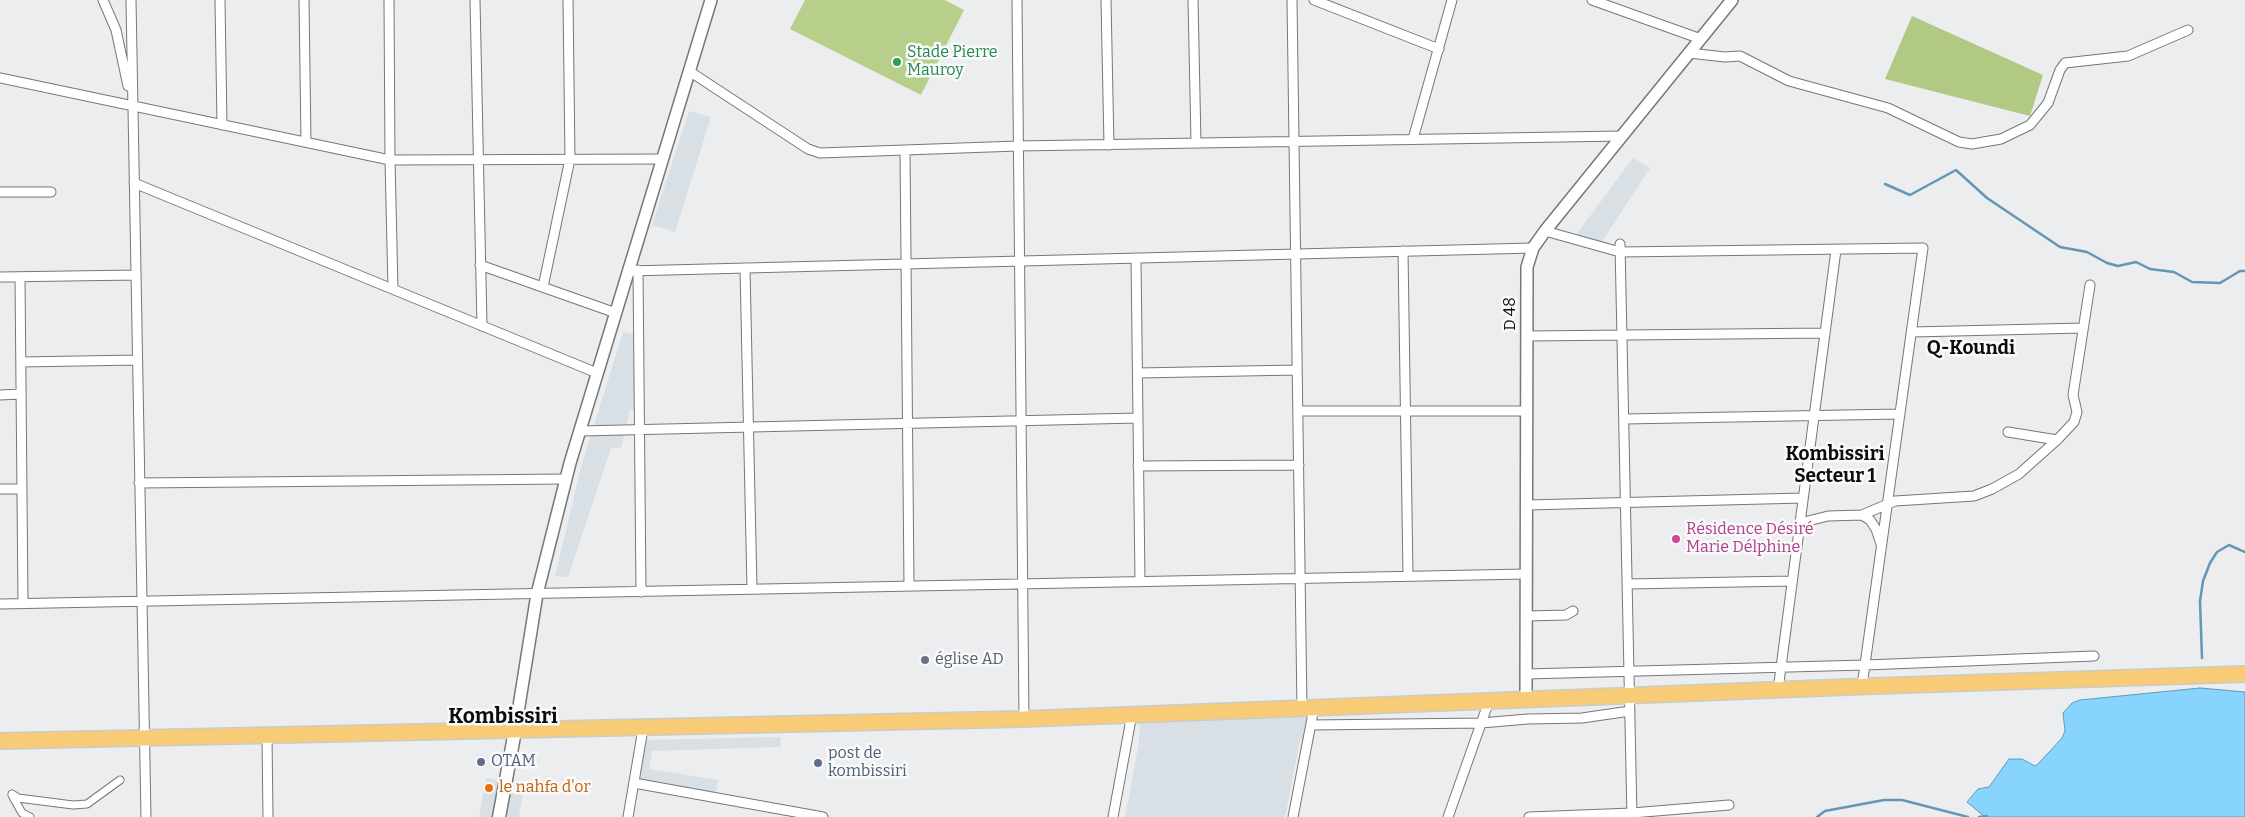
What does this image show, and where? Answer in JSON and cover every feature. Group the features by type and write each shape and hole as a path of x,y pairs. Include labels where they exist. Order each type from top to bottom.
{"highway":[{"path":"0,741 643,729 1024,719 1862,686 2245,674"}],"main road":[{"path":"499,817 514,731"}],"street":[{"path":"103,0 116,30 132,106"},
{"path":"130,0 146,817"},
{"path":"220,0 222,125"},
{"path":"304,0 306,142"},
{"path":"390,0 390,160 393,289"},
{"path":"475,0 482,326"},
{"path":"543,287 570,159 568,0"},
{"path":"514,731 538,594 566,479 616,312 633,270 663,159 711,0"},
{"path":"1016,0 1024,719"},
{"path":"1106,0 1109,145"},
{"path":"1193,0 1196,143"},
{"path":"1292,0 1300,578 1308,708 1311,725 1293,817"},
{"path":"1314,0 1438,49"},
{"path":"1413,139 1452,0"},
{"path":"1592,0 1605,2 1701,39"},
{"name":"D 48","path":"1526,699 1527,267 1533,248 1544,231 1732,0"},
{"path":"1689,53 1740,56 1790,81 1888,108 1959,142 1972,144 2001,139 2030,125 2048,103 2060,70 2066,63 2128,56 2188,30"},
{"path":"690,71 808,148 820,153 1018,146 1622,136"},
{"path":"0,78 390,160 663,159"},
{"path":"905,150 909,586"},
{"path":"134,182 597,373"},
{"path":"0,192 51,192"},
{"path":"1544,231 1620,248 1836,250 1923,248 1862,686"},
{"path":"633,270 1533,248"},
{"path":"1620,248 1632,815"},
{"path":"1778,690 1836,250"},
{"path":"1403,251 1408,576"},
{"path":"1136,258 1140,582"},
{"path":"480,265 616,312"},
{"path":"745,268 752,589"},
{"path":"633,270 640,430 641,592"},
{"path":"0,278 136,275"},
{"path":"20,277 24,603"},
{"path":"1800,523 1828,516 1862,515 1889,503 1974,496 2019,474 2074,422 2078,412 2073,395 2090,285"},
{"path":"1912,332 2083,328"},
{"path":"1527,336 1825,333"},
{"path":"21,362 137,360"},
{"path":"1138,373 1297,370"},
{"path":"0,395 22,394"},
{"path":"1298,411 1527,412"},
{"path":"1624,419 1900,414"},
{"path":"580,431 1138,418"},
{"path":"2008,432 2056,440"},
{"path":"1138,466 1299,465"},
{"path":"140,483 566,479"},
{"path":"0,489 22,489"},
{"path":"1527,504 1803,498"},
{"path":"1862,515 1870,520 1876,529 1882,545"},
{"path":"0,604 1526,574"},
{"path":"1627,584 1792,581"},
{"path":"1526,616 1566,615 1573,611"},
{"path":"1526,674 1865,665 2094,656"},
{"path":"1448,817 1489,701"},
{"path":"1311,725 1482,723 1528,719 1582,718 1630,711"},
{"path":"1113,817 1132,714"},
{"path":"628,817 643,729"},
{"path":"267,736 268,817"},
{"path":"30,817 22,814 12,794 18,798 28,800 74,805 87,804 120,780"},
{"path":"634,783 823,817"},
{"path":"1529,817 1632,815 1729,805"}],"shaded area":[{"path":"689,111 711,117 675,232 652,225"},
{"path":"1633,158 1650,168 1599,246 1573,239"},
{"path":"623,332 639,335 639,410 630,410 621,448 611,448 568,577 555,576 581,467"},
{"path":"1314,708 1308,740 1300,740 1285,817 1125,817 1139,743 1140,714"},
{"path":"780,737 781,747 652,751 649,769 718,780 715,798 634,783 641,740"},
{"path":"486,778 524,783 519,817 479,817"}],"green space":[{"name":"Stade Pierre Mauroy","path":"805,0 945,0 964,10 921,95 790,29"},
{"path":"1912,16 2043,75 2030,116 1885,79"}],"water":[{"path":"2200,688 2245,692 2245,817 1985,817 1967,802 1978,789 1989,787 2009,759 2022,759 2035,766 2038,764 2062,738 2065,731 2063,713 2072,703 2080,700"}],"waterway":[{"path":"1885,184 1910,195 1956,170 1987,198 2060,247 2087,252 2107,263 2118,266 2136,262 2150,269 2174,272 2192,282 2220,283 2240,271 2245,271"},
{"path":"2202,658 2200,601 2203,581 2210,563 2217,552 2229,545 2245,552"},
{"path":"1817,817 1825,811 1884,800 1902,800 1968,817"},
{"path":"1979,817 1987,816"}],"place":[{"name":"Stade Pierre Mauroy","path":"897,62"},
{"name":"Résidence Désiré Marie Délphine","path":"1676,539"},
{"name":"église AD","path":"925,660"},
{"name":"OTAM","path":"481,762"},
{"name":"post de kombissiri","path":"818,763"},
{"name":"le nahfa d'or","path":"489,788"}],"district":[{"name":"Q-Koundi","path":"1971,349"},
{"name":"Kombissiri Secteur 1","path":"1835,466"},
{"name":"Kombissiri","path":"503,717"}]}
